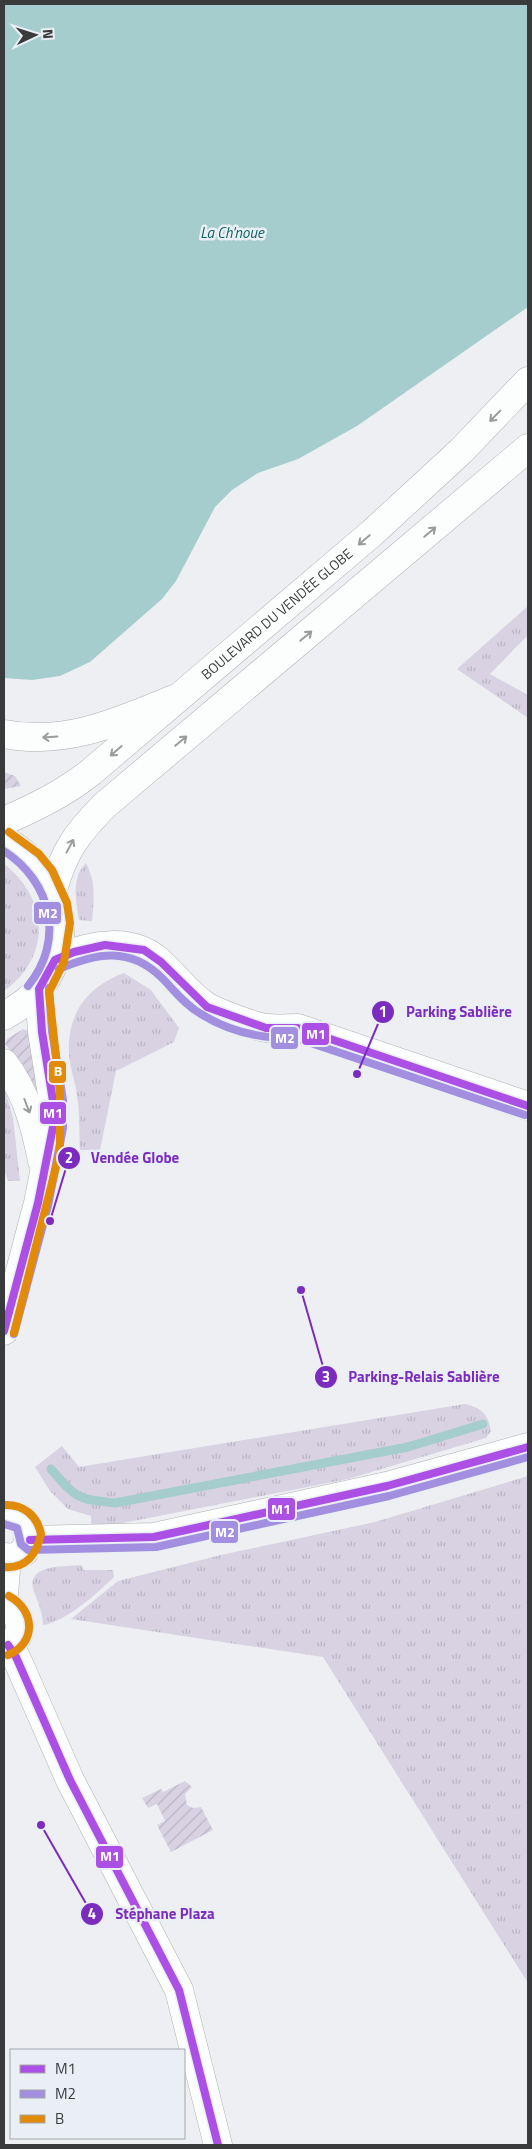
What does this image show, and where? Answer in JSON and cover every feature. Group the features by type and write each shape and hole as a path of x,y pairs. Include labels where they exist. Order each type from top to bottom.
{"street":[{"name":"BOULEVARD DU VENDÉE GLOBE","path":"4,820 43,805 67,791 372,533 461,451 528,381"},
{"path":"53,890 58,870 75,837 105,805 528,448"},
{"path":"4,734 36,738 78,734 110,725 180,696"},
{"path":"4,840 25,853 41,870 53,890 59,913 60,937 55,960 39,989 22,1005 4,1016"},
{"path":"55,960 74,952 105,945 125,946 144,950 161,962 207,1007 266,1028 298,1028 528,1106"},
{"path":"4,1331 38,1203 54,1127 53,1100 42,1032 39,989"},
{"path":"4,1063 16,1081 27,1105 44,1170"},
{"path":"30,1540 154,1538 387,1486 528,1448"},
{"path":"4,1510 4,1514 17,1515 26,1523 31,1534 30,1540 19,1555 5,1558 4,1594"},
{"path":"4,1605 14,1610 20,1622 18,1636 6,1645 16,1657 70,1780 180,1990 218,2145"}],"green space":[{"path":"528,606 528,635 490,674 528,695 528,718 457,669"},
{"path":"4,772 15,776 21,786 4,789"},
{"path":"86,863 93,884 92,921 79,920 77,905 76,882 81,869"},
{"path":"4,864 19,878 30,894 36,910 39,928 37,945 31,961 20,977 4,991"},
{"path":"124,973 151,990 179,1028 174,1042 116,1071 100,1150 80,1150 78,1103 69,1055 69,1040 72,1026 76,1014 90,994 111,979"},
{"path":"23,1029 29,1031 41,1090 35,1095 24,1066 5,1044 7,1039"},
{"path":"4,1087 13,1118 20,1181 8,1181 4,1170"},
{"path":"465,1404 480,1410 486,1416 491,1431 486,1438 348,1479 123,1523 91,1526 91,1516 68,1509 50,1491 35,1467 62,1446 79,1467"},
{"path":"528,1476 528,1983 323,1657 71,1619 118,1581 221,1555 375,1522"},
{"path":"81,1565 84,1570 113,1570 114,1577 71,1613 52,1623 43,1625 42,1613 33,1584 34,1577 46,1569"},
{"path":"185,1781 192,1787 185,1794 187,1805 193,1808 201,1807 213,1830 171,1852 157,1825 165,1821 157,1804 148,1808 142,1798 161,1789 163,1792"}],"water":[{"name":"La Ch'noue","path":"4,4 528,4 528,307 357,426 298,459 258,473 232,490 215,507 176,581 162,599 90,662 60,676 32,680 4,678"}],"waterway":[{"path":"51,1469 66,1486 78,1495 92,1500 115,1503 408,1447 483,1424"}],"transit line":[{"name":"B","path":"9,832 39,854 52,870 67,903 70,923 64,962 49,992 60,1094 60,1151 14,1333"},
{"name":"M2","path":"4,851 20,864 33,879 42,895 48,913 49,932 47,950 40,969 28,986"},
{"name":"M1","path":"4,1331 38,1203 53,1127 53,1101 42,1032 39,989 55,960 74,952 105,945 144,950 161,962 207,1007 266,1028 298,1028 528,1106"},
{"name":"M2","path":"59,969 99,956 112,955 138,961 162,978 180,997 201,1014 235,1030 259,1036 296,1038 525,1115"},
{"name":"M2","path":"14,1334 48,1206 63,1128 63,1100 52,1031 49,988"},
{"name":"M1","path":"30,1540 154,1537 387,1486 528,1447"},
{"name":"M2","path":"4,1524 17,1528 21,1544 28,1550 156,1547 389,1496 528,1457"},
{"name":"B","path":"4,1505 17,1506 28,1512 36,1521 41,1534 37,1548 29,1559 18,1566 4,1567"},
{"name":"B","path":"8,1655 24,1643 28,1635 29,1626 24,1609 9,1596"},
{"name":"M1","path":"8,1645 16,1657 70,1780 179,1990 218,2145"}],"place":[{"name":"Parking Sablière","path":"357,1074"},
{"name":"Vendée Globe","path":"50,1221"},
{"name":"Parking-Relais Sablière","path":"301,1290"},
{"name":"Stéphane Plaza","path":"41,1825"}]}
